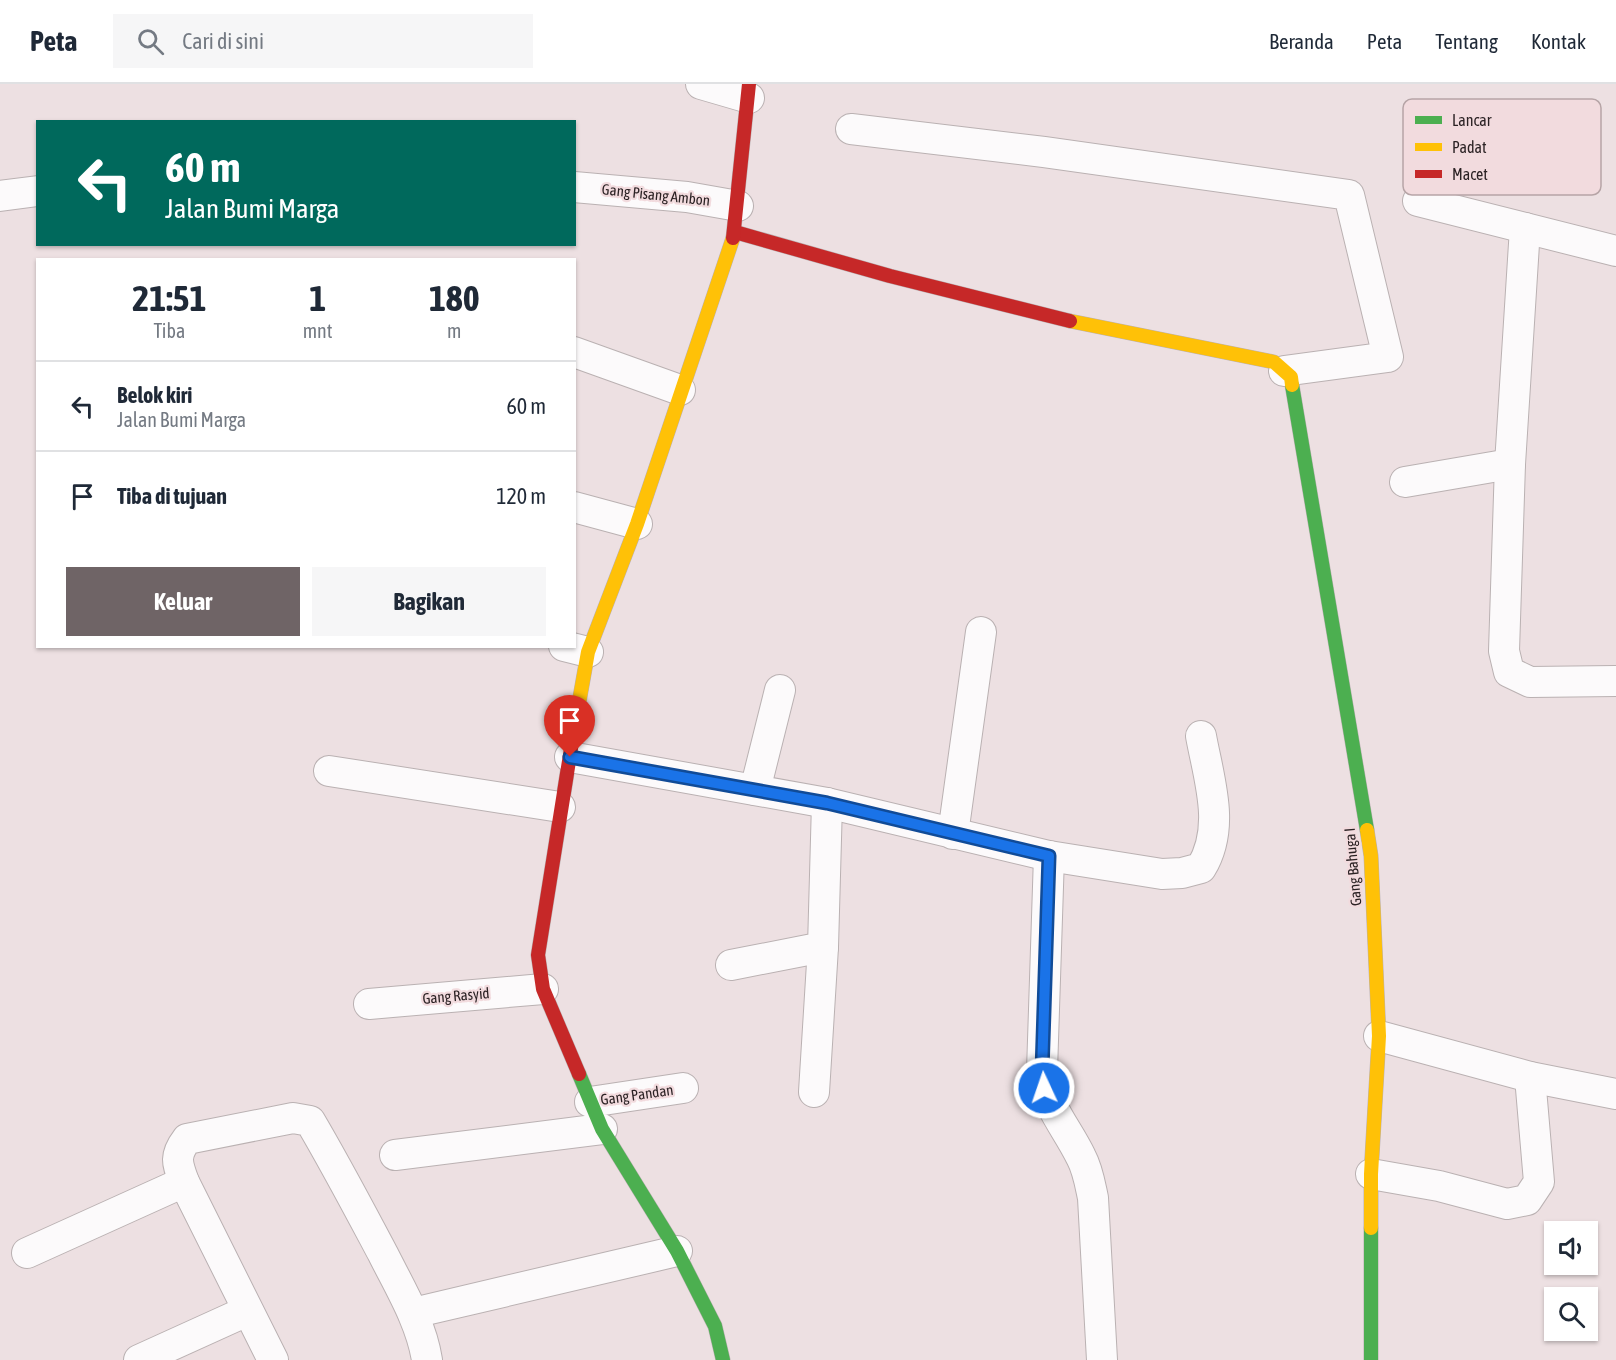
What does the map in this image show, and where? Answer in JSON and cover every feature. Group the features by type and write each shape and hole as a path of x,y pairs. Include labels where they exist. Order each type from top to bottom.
{"street":[{"path":"701,84 749,91 736,219 637,524 576,649 570,757 560,807 538,956 543,989 602,1130 677,1251 716,1326 723,1360"},
{"path":"736,219 890,276 1048,317 1274,362 1287,374 1388,357 1349,195 1044,152 851,129"},
{"name":"Gang Pisang Ambon","path":"576,187 687,196 736,219"},
{"path":"0,196 36,191"},
{"path":"1418,201 1616,251"},
{"path":"1525,228 1510,465 1504,651 1509,672 1530,682 1616,681"},
{"path":"576,353 680,390"},
{"name":"Gang Bahuga I","path":"1287,374 1371,856 1379,1036 1371,1174 1371,1360"},
{"path":"1405,482 1510,465"},
{"path":"576,508 637,524"},
{"path":"952,834 981,633"},
{"path":"755,790 780,690"},
{"path":"570,757 827,803 1049,856 1162,874 1201,868 1210,853 1216,814 1201,736"},
{"path":"329,771 560,807"},
{"path":"814,1092 823,947 827,803"},
{"path":"1049,856 1042,1071 1044,1088 1050,1105 1082,1157 1089,1178 1093,1198 1102,1360"},
{"path":"731,965 823,947"},
{"name":"Gang Rasyid","path":"369,1004 543,989"},
{"path":"1379,1036 1530,1077 1616,1094"},
{"path":"1371,1174 1439,1186 1508,1204 1527,1200 1539,1182 1530,1077"},
{"name":"Gang Pandan","path":"591,1102 683,1088"},
{"path":"273,1360 184,1182 178,1164 178,1150 187,1139 293,1118 310,1121 336,1163 413,1313 425,1346 427,1360"},
{"path":"395,1155 602,1130"},
{"path":"27,1253 184,1182"},
{"path":"413,1313 677,1251"},
{"path":"139,1360 247,1311"}],"traffic: fast":[{"path":"1292,385 1367,830"},
{"path":"579,1074 602,1129 677,1251 715,1326 723,1360"},
{"path":"1371,1228 1371,1360"}],"traffic: slow":[{"path":"573,736 588,652 637,524 733,238"},
{"path":"1070,321 1274,362 1291,377 1292,385"},
{"path":"1367,830 1371,856 1379,1036 1371,1174 1371,1228"}],"traffic: jam":[{"path":"733,238 749,84"},
{"path":"735,232 890,276 1070,321"},
{"path":"573,736 538,955 543,989 579,1074"}],"route":[{"path":"570,757 827,803 1049,856 1042,1071 1044,1088"}]}
